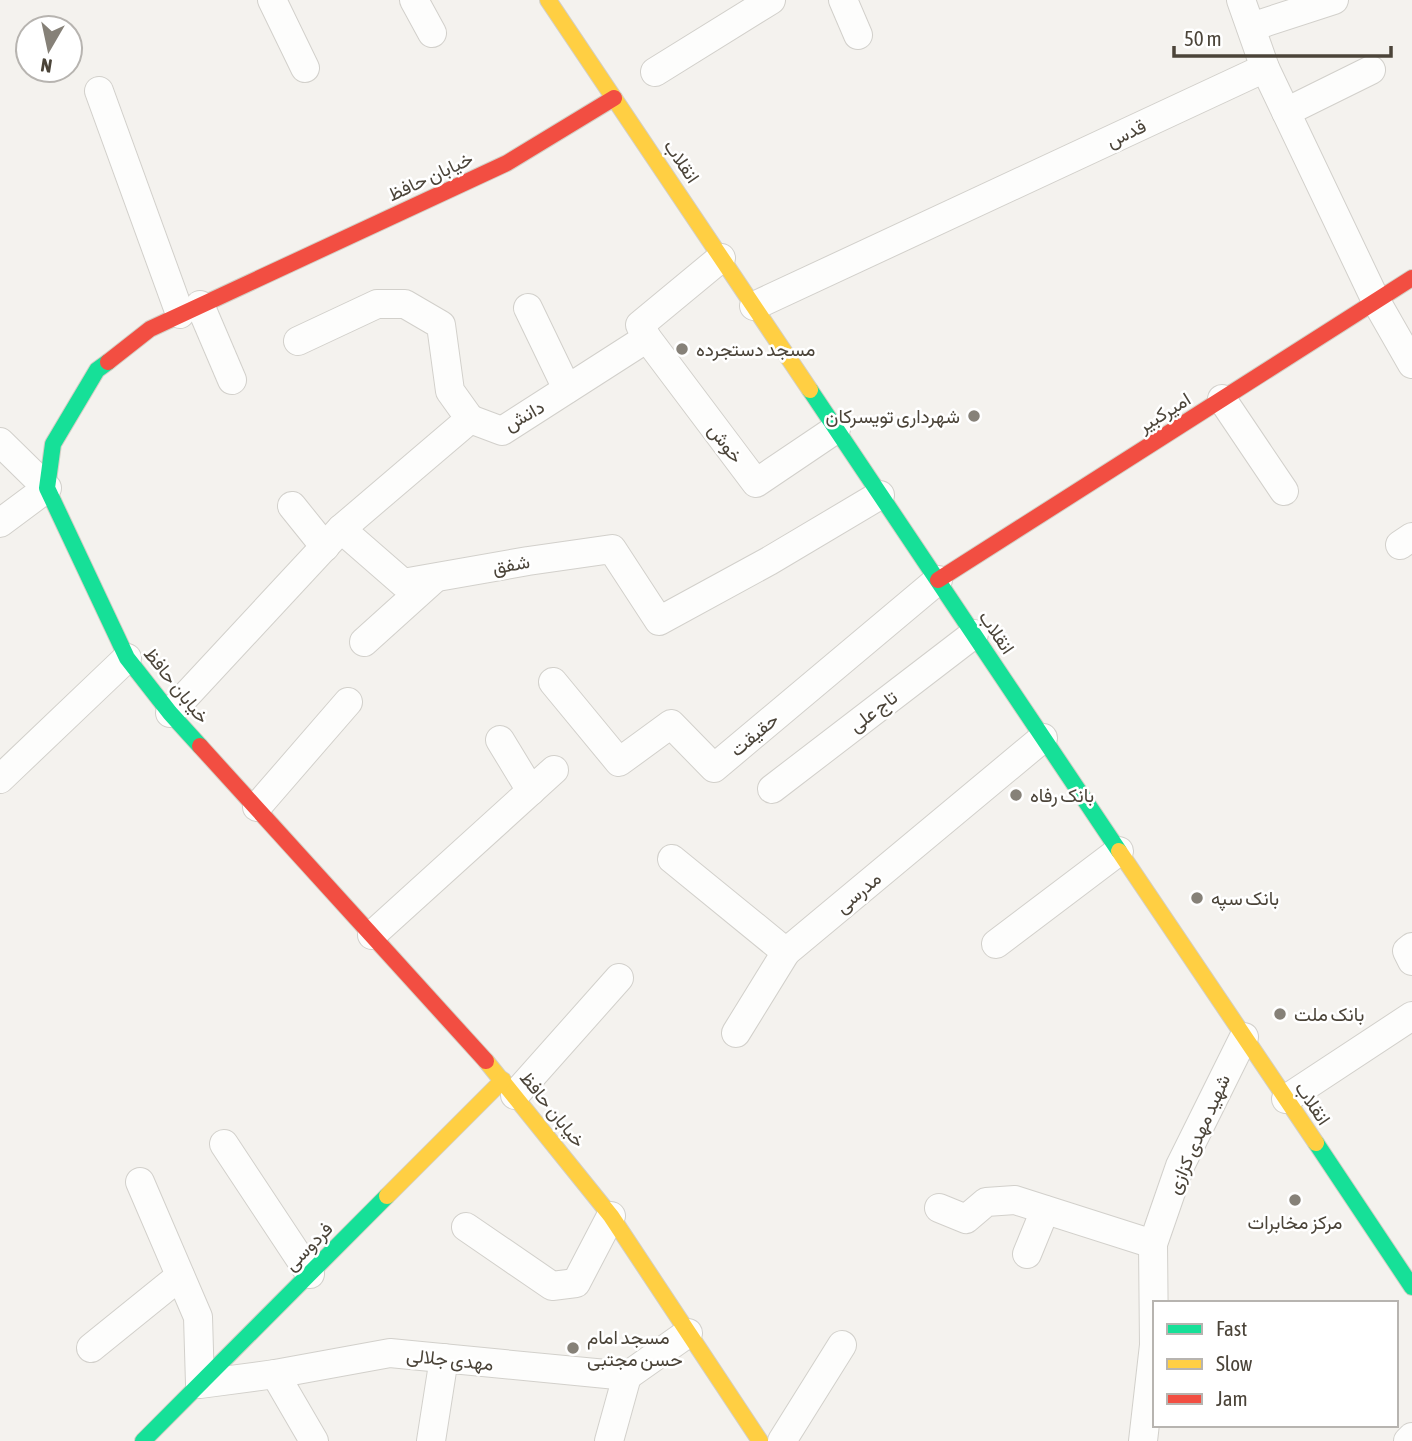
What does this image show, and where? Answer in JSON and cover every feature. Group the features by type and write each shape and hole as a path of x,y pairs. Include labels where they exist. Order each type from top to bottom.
{"main road":[{"name":"انقلاب","path":"548,0 1412,1287"},
{"name":"خیابان حافظ","path":"614,98 507,163 150,329 97,370 54,444 47,488 127,658 170,713 509,1088 611,1216 760,1441"},
{"name":"امیرکبیر","path":"938,580 1412,278"},
{"name":"فردوسی","path":"143,1441 310,1274 509,1088"}],"street":[{"path":"272,0 306,68"},
{"path":"414,0 432,33"},
{"path":"654,72 771,0"},
{"path":"843,0 858,35"},
{"path":"1241,0 1265,68 1286,113 1376,301 1412,364"},
{"path":"1251,27 1334,0"},
{"name":"قدس","path":"754,306 1265,68"},
{"path":"1286,113 1371,70"},
{"path":"99,91 190,310 232,380"},
{"name":"دانش","path":"470,419 502,431 567,389 643,331 722,258"},
{"path":"170,713 333,538 470,419 450,391 441,325 405,304 377,304 298,341"},
{"path":"528,308 567,389"},
{"name":"خوش","path":"643,331 757,483 836,429"},
{"path":"1222,399 1284,491"},
{"path":"0,442 47,488 0,523"},
{"name":"شفق","path":"292,506 333,538 403,583 612,549 659,621 880,495"},
{"path":"364,642 435,578"},
{"name":"حقیقت","path":"554,682 619,762 671,724 714,768 938,580"},
{"name":"تاج علی","path":"772,789 974,634"},
{"path":"0,779 127,658"},
{"path":"257,807 348,702"},
{"name":"مدرسی","path":"736,1033 786,952 1043,738"},
{"path":"500,740 531,790"},
{"path":"372,935 554,770"},
{"path":"996,944 1119,850"},
{"path":"672,859 786,952"},
{"path":"1412,947 1407,951 1412,961"},
{"path":"509,1088 619,978"},
{"path":"1286,1099 1412,1016"},
{"name":"شهید مهدی کزازی","path":"1154,1301 1153,1244 1180,1166 1244,1037"},
{"path":"224,1144 310,1274"},
{"path":"140,1182 198,1317 200,1384"},
{"path":"939,1208 966,1219 986,1202 1015,1200 1153,1244"},
{"path":"1027,1254 1045,1210"},
{"path":"466,1227 552,1286 576,1283 611,1216"},
{"path":"91,1348 180,1276"},
{"path":"608,1441 627,1376 688,1333"},
{"path":"782,1441 842,1345"},
{"name":"مهدی جلالی","path":"200,1384 275,1374 390,1353 627,1376"},
{"name":"شهید مهدی کزازی","path":"1143,1441 1153,1354"},
{"path":"432,1441 444,1358"},
{"path":"275,1374 314,1441"},
{"path":"1408,1441 1412,1437"}],"traffic: fast":[{"path":"108,362 97,370 53,444 47,488 127,658 200,746"},
{"path":"810,390 1119,851"},
{"path":"1316,1143 1412,1287"},
{"path":"143,1441 387,1196"}],"traffic: slow":[{"path":"548,0 810,390"},
{"path":"1119,851 1316,1143"},
{"path":"486,1061 611,1216 760,1441"},
{"path":"387,1196 503,1080"}],"traffic: jam":[{"path":"108,362 150,329 507,163 614,98"},
{"path":"938,580 1412,278"},
{"path":"200,746 486,1061"}],"place":[{"name":"مسجد دستجرده","path":"682,349"},
{"name":"شهرداری تویسرکان","path":"974,416"},
{"name":"بانک رفاه","path":"1016,795"},
{"name":"بانک سپه","path":"1197,898"},
{"name":"بانک ملت","path":"1280,1014"},
{"name":"مرکز مخابرات","path":"1295,1200"},
{"name":"مسجد امام حسن مجتبی","path":"573,1348"}]}
